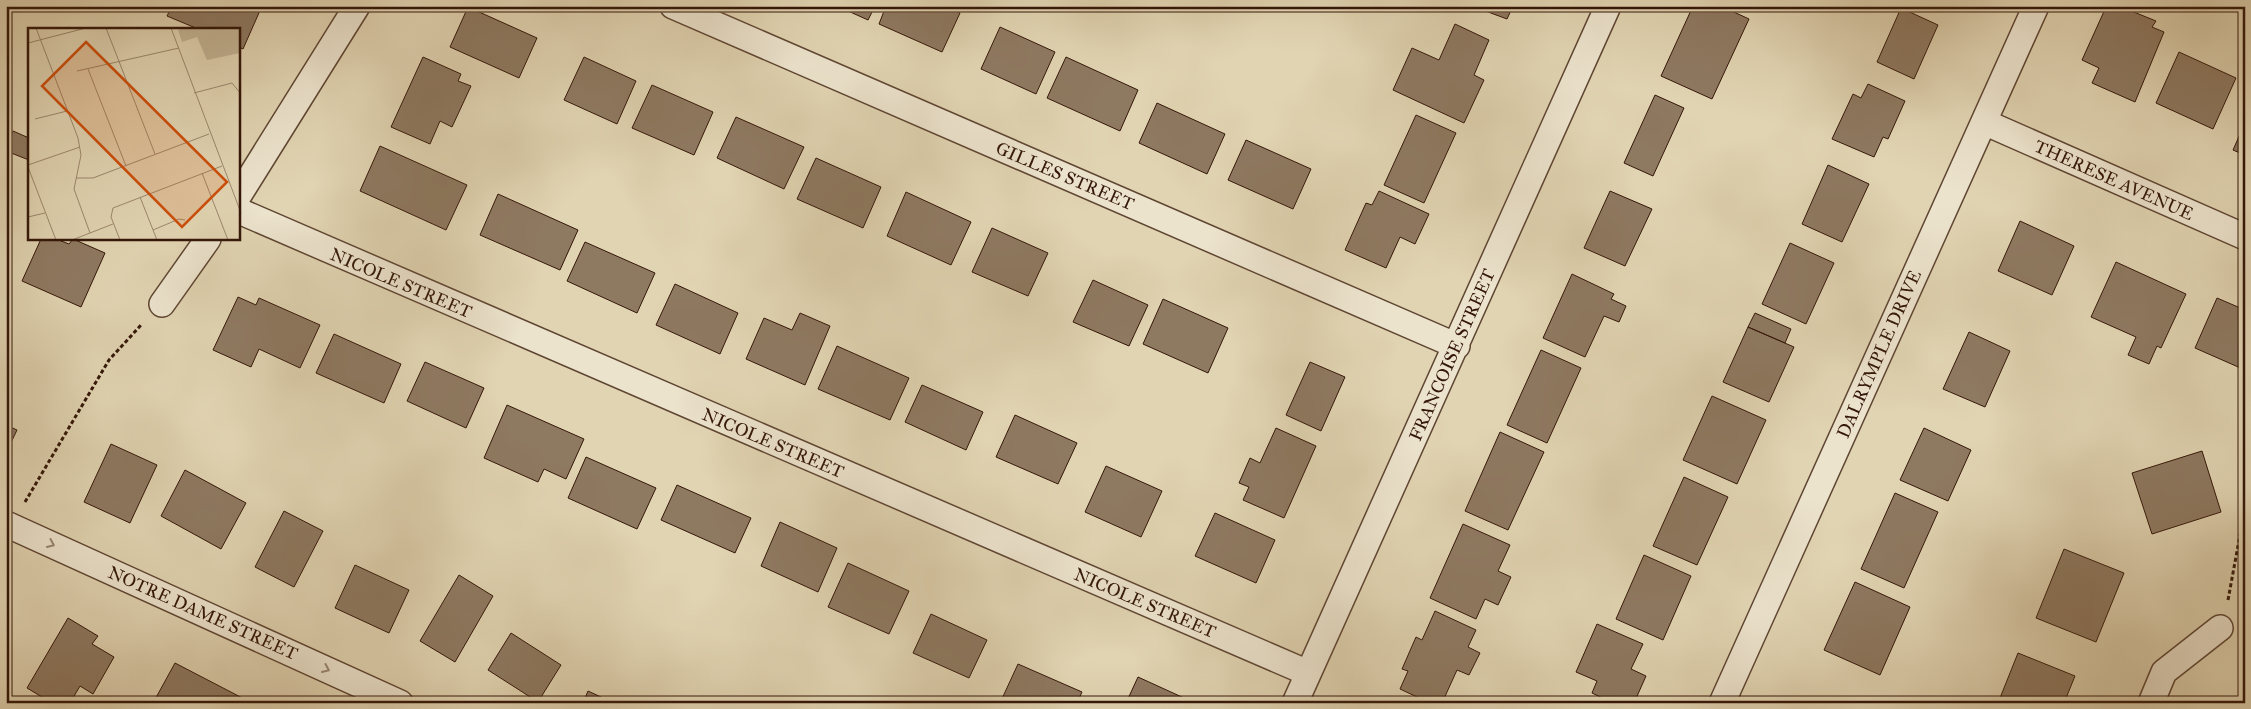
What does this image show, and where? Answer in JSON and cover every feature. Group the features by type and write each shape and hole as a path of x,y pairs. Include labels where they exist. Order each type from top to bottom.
{"street":[{"path":"240,193 357,6"},
{"name":"GILLES STREET","path":"673,6 1457,346"},
{"name":"FRANCOISE STREET","path":"1295,703 1457,346 1608,6"},
{"name":"DALRYMPLE DRIVE","path":"1722,703 2036,6"},
{"name":"THERESE AVENUE","path":"1984,122 2245,237"},
{"name":"NICOLE STREET","path":"240,211 1308,673"},
{"path":"162,304 207,240"},
{"name":"NOTRE DAME STREET","path":"8,525 400,703"},
{"path":"2151,703 2164,672 2220,628"}],"path":[{"path":"8,525 109,360 162,304"},
{"path":"2220,628 2232,587 2245,508"}],"building":[{"path":"172,6 262,6 243,49 240,48 240,28 196,28 167,16"},
{"path":"837,6 875,6 868,20"},
{"path":"886,6 946,6 960,13 942,52 879,24"},
{"path":"1472,6 1513,6 1507,19"},
{"path":"1693,6 1721,6 1749,19 1712,99 1661,76"},
{"path":"2119,6 2156,21 2152,27 2164,32 2135,102 2092,83 2099,68 2082,60 2106,7 2117,11"},
{"path":"468,7 537,38 519,78 450,47"},
{"path":"1901,8 1938,25 1914,79 1877,62"},
{"path":"1455,24 1489,40 1474,75 1484,80 1464,123 1393,90 1412,48 1439,60"},
{"path":"1000,27 1055,52 1036,94 981,69"},
{"path":"2179,52 2236,78 2213,129 2156,103"},
{"path":"423,57 461,74 458,81 471,86 452,127 440,121 430,144 391,127"},
{"path":"584,57 636,81 617,124 564,100"},
{"path":"1066,57 1138,90 1120,131 1047,98"},
{"path":"1868,84 1905,101 1888,139 1883,137 1874,157 1832,139 1853,94 1861,98"},
{"path":"652,85 713,112 694,155 632,128"},
{"path":"1655,95 1684,108 1653,176 1624,163"},
{"path":"1157,103 1225,134 1207,174 1139,143"},
{"path":"1416,115 1456,133 1424,203 1384,185"},
{"path":"736,117 804,147 784,189 717,158"},
{"path":"2245,123 2245,155 2233,150"},
{"path":"13,131 28,138 28,160 6,151"},
{"path":"1246,140 1311,169 1293,209 1228,180"},
{"path":"380,146 467,185 446,230 360,191"},
{"path":"816,158 881,187 863,228 797,199"},
{"path":"1828,165 1869,184 1842,242 1802,224"},
{"path":"1379,191 1429,214 1415,244 1400,237 1386,268 1345,250 1366,203 1372,205"},
{"path":"1610,191 1652,209 1625,266 1584,248"},
{"path":"906,192 971,222 951,265 887,236"},
{"path":"498,194 578,230 560,270 480,235"},
{"path":"2020,221 2074,246 2052,295 1998,271"},
{"path":"992,228 1048,253 1028,296 972,272"},
{"path":"41,240 59,240 69,244 72,240 75,240 105,253 81,307 22,281"},
{"path":"585,242 655,273 637,313 567,281"},
{"path":"1790,243 1834,263 1806,324 1762,304"},
{"path":"2116,262 2186,294 2161,348 2157,346 2149,364 2128,355 2136,337 2091,317"},
{"path":"1572,274 1614,294 1611,299 1626,306 1619,322 1604,316 1585,357 1543,338"},
{"path":"1093,280 1148,305 1129,346 1073,322"},
{"path":"675,284 738,313 720,354 656,325"},
{"path":"238,297 256,305 259,298 320,325 300,368 259,349 251,367 213,350"},
{"path":"2217,298 2245,310 2245,370 2195,348"},
{"path":"1163,299 1228,328 1208,373 1143,344"},
{"path":"800,313 830,326 805,385 746,359 764,318 792,330"},
{"path":"1755,313 1791,329 1785,343 1748,327"},
{"path":"1748,327 1794,347 1769,402 1723,382"},
{"path":"1969,332 2010,351 1985,407 1943,389"},
{"path":"334,334 401,364 384,403 316,373"},
{"path":"837,346 909,378 890,420 818,389"},
{"path":"1541,350 1581,368 1547,443 1507,425"},
{"path":"425,362 484,388 466,428 407,401"},
{"path":"1310,362 1345,377 1321,431 1286,415"},
{"path":"922,385 983,412 966,450 905,422"},
{"path":"1712,396 1766,420 1737,484 1683,460"},
{"path":"507,405 584,439 566,479 544,469 538,482 484,458"},
{"path":"1015,415 1077,443 1058,484 996,457"},
{"path":"6,425 17,430 6,453"},
{"path":"1276,428 1316,446 1284,518 1243,500 1249,487 1239,483 1250,458 1260,463"},
{"path":"1924,428 1971,450 1948,501 1900,480"},
{"path":"1500,432 1544,452 1508,530 1465,511"},
{"path":"111,444 157,465 130,523 84,502"},
{"path":"2202,451 2221,512 2152,534 2132,473"},
{"path":"586,457 656,488 637,529 568,498"},
{"path":"1106,466 1162,491 1141,537 1085,512"},
{"path":"185,470 246,503 221,549 161,516"},
{"path":"1684,477 1728,497 1697,565 1653,546"},
{"path":"677,485 751,518 735,553 661,520"},
{"path":"1895,493 1938,512 1904,588 1861,569"},
{"path":"284,511 323,531 294,587 255,567"},
{"path":"1215,513 1275,540 1256,583 1195,556"},
{"path":"780,522 837,548 818,592 761,566"},
{"path":"1463,524 1510,545 1498,571 1511,577 1498,605 1485,599 1476,619 1430,598"},
{"path":"2064,549 2124,573 2096,642 2036,618"},
{"path":"1644,555 1691,576 1663,640 1616,619"},
{"path":"848,563 909,591 889,634 828,607"},
{"path":"355,565 409,590 389,633 335,608"},
{"path":"459,575 493,596 455,662 420,641"},
{"path":"1855,582 1910,607 1880,675 1824,650"},
{"path":"1435,611 1476,630 1468,647 1480,653 1469,675 1457,670 1442,703 1430,703 1400,689 1408,671 1402,669 1416,637 1422,640"},
{"path":"931,614 987,640 969,678 913,653"},
{"path":"68,618 98,636 92,644 114,657 93,694 80,686 70,703 52,703 27,688"},
{"path":"1597,624 1643,644 1631,669 1646,676 1634,703 1613,703 1592,693 1597,681 1576,672"},
{"path":"511,633 561,665 538,702 488,670"},
{"path":"2018,653 2075,676 2064,703 1998,703"},
{"path":"175,663 252,703 153,703"},
{"path":"1018,664 1082,692 1077,703 1000,703"},
{"path":"1138,677 1195,703 1126,703"},
{"path":"588,691 614,703 583,703"},
{"path":"680,698 688,703 677,703"}]}
